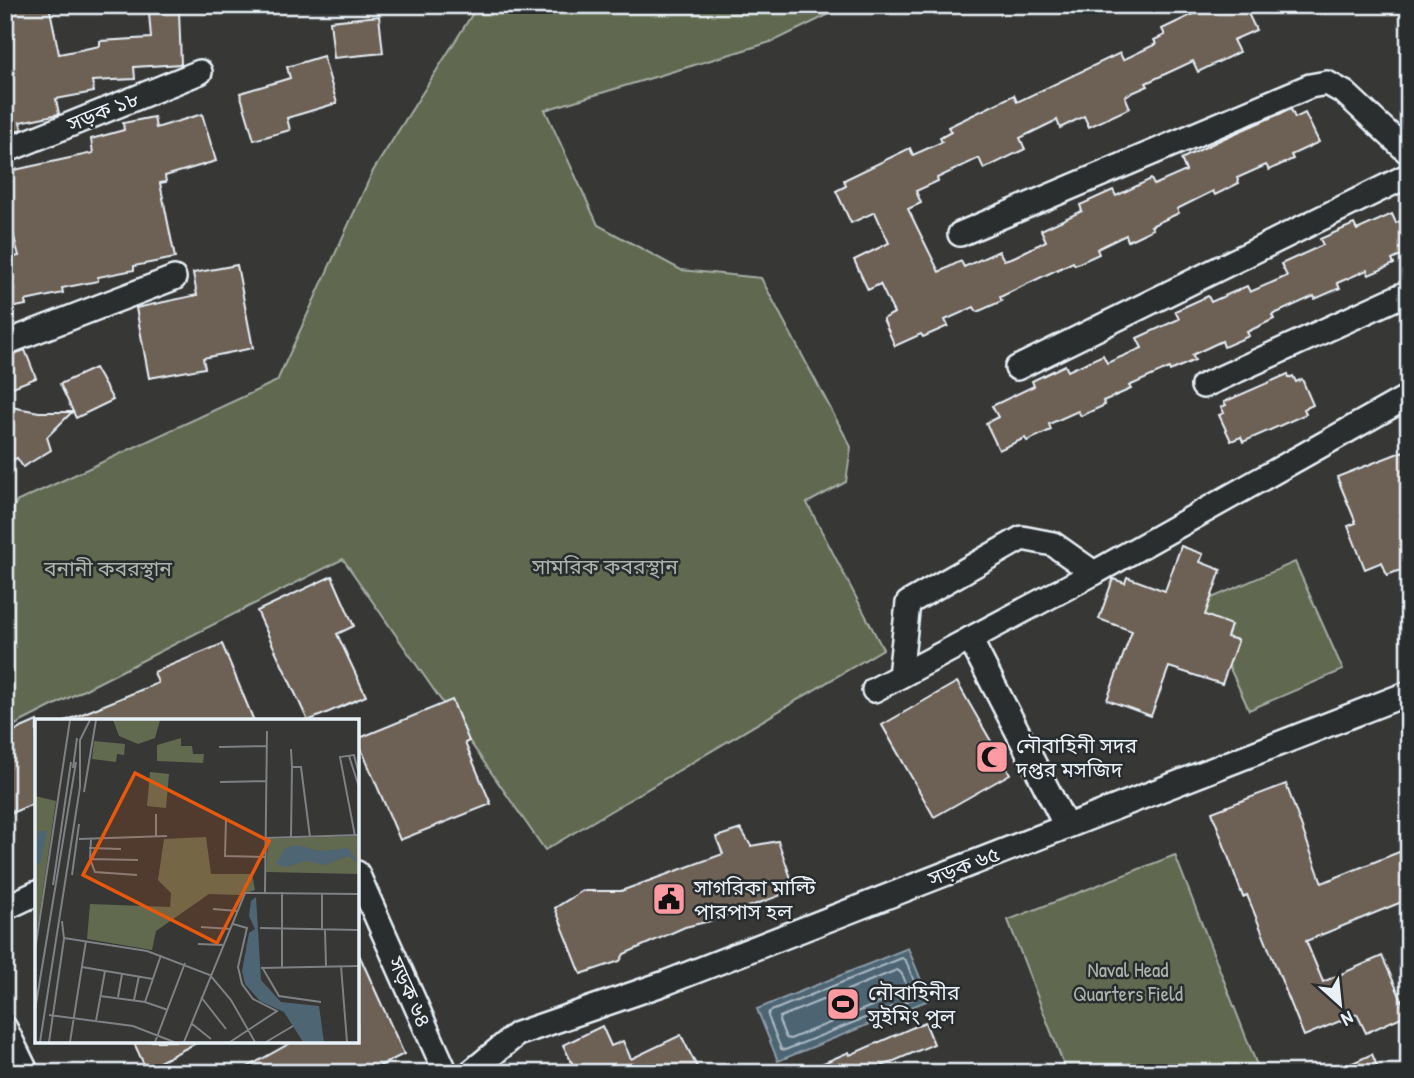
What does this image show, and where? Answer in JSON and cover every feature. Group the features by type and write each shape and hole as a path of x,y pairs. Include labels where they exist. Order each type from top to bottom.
{"street":[{"name":"সড়ক ১৮","path":"5,151 200,72"},
{"path":"960,234 1310,86 1327,83 1346,93 1409,153"},
{"path":"1017,368 1409,175"},
{"path":"5,343 174,278"},
{"path":"1203,386 1409,292"},
{"path":"874,690 1094,573 1409,396"},
{"path":"900,676 908,603 1022,538 1053,544 1094,573"},
{"path":"970,639 1066,826"},
{"name":"সড়ক ৬৫","path":"470,1073 517,1034 678,978 1409,693"},
{"name":"সড়ক ৬৪","path":"359,877 446,1073"},
{"path":"5,908 35,894"},
{"path":"5,1028 27,1073"}],"green space":[{"path":"478,5 848,5 774,41 545,110 598,225 681,270 761,278 851,447 846,482 807,503 883,649 545,850 343,559 5,730 5,536 16,502 277,381 373,171"},
{"path":"1295,562 1343,670 1249,710 1200,603"},
{"name":"Naval Head Quarters Field","path":"1175,855 1260,1073 1067,1073 1008,920"}],"water":[{"name":"নৌবাহিনীর সুইমিং পুল","path":"908,948 929,1000 778,1061 757,1009"}],"building":[{"path":"5,5 49,5 59,54 100,46 100,41 151,38 149,13 179,11 181,64 134,67 135,79 92,81 94,92 56,99 59,114 20,122 22,129 5,136"},
{"path":"1212,5 1244,5 1256,30 1233,40 1239,52 1198,72 1193,61 1125,96 1130,108 1089,127 1084,116 1060,128 1057,120 1020,138 1025,149 984,169 979,158 916,191 921,203 908,209 939,272 961,261 964,267 999,251 1004,260 1014,257 1046,241 1041,230 1082,211 1080,205 1113,190 1116,196 1151,179 1154,185 1186,171 1181,159 1291,109 1295,118 1305,113 1319,142 1291,155 1293,159 1269,170 1266,165 1237,178 1239,183 1215,195 1213,191 1177,209 1179,213 1151,226 1153,229 1128,241 1126,235 1097,249 1099,254 1075,265 1073,262 1000,297 1002,301 977,312 974,307 945,320 948,326 895,346 883,319 894,313 880,284 868,290 854,260 889,243 875,212 851,223 836,191 846,186 844,180 910,148 913,155 942,142 940,138 951,132 948,127 1014,95 1017,102 1120,53 1123,60 1156,44 1154,40 1165,35 1162,29"},
{"path":"379,16 383,53 334,58 330,21"},
{"path":"323,56 337,103 287,118 290,130 254,140 240,93 290,78 287,67"},
{"path":"202,114 216,161 165,176 166,182 160,183 175,258 134,266 134,270 98,277 98,281 62,288 63,293 25,301 26,305 5,309 5,259 19,256 5,203 5,172 93,153 91,139 124,130 123,123 154,117 156,128"},
{"path":"1392,214 1396,223 1409,217 1409,252 1392,260 1394,264 1369,275 1367,270 1337,283 1340,288 1315,299 1314,296 1272,315 1274,319 1247,332 1249,336 1224,347 1222,341 1192,355 1195,360 1129,386 1131,389 1103,401 1105,405 1081,416 1078,411 1049,424 1051,430 999,450 986,423 998,417 992,406 1034,386 1032,381 1065,365 1068,371 1103,355 1107,363 1142,348 1137,338 1179,319 1175,311 1208,296 1211,302 1247,286 1250,292 1287,276 1281,264 1323,245 1320,239 1354,224 1357,230"},
{"path":"237,265 253,348 203,358 205,368 149,378 136,308 197,295 193,273"},
{"path":"25,350 36,378 5,390 5,357"},
{"path":"95,368 113,400 76,418 60,384"},
{"path":"1288,374 1289,378 1293,376 1296,382 1302,379 1313,405 1304,409 1306,414 1243,442 1241,437 1231,441 1219,415 1224,413 1221,407 1226,405 1224,402"},
{"path":"5,406 39,412 72,412 47,437 51,450 23,467 17,458 5,463"},
{"path":"1409,449 1409,567 1387,575 1382,562 1365,569 1348,526 1356,523 1337,477"},
{"path":"1181,546 1203,554 1200,562 1221,570 1205,615 1231,625 1227,637 1238,640 1222,684 1169,667 1151,716 1107,700 1132,631 1099,619 1113,579 1125,583 1127,577 1165,591"},
{"path":"332,576 354,626 337,634 366,696 307,719 257,611"},
{"path":"222,644 253,719 70,719 158,683 154,672"},
{"path":"957,682 1010,774 934,817 882,725"},
{"path":"452,700 469,741 465,743 491,804 400,840 359,738"},
{"path":"35,722 35,803 5,816 5,735"},
{"path":"1286,784 1322,883 1409,848 1409,899 1306,941 1323,982 1382,956 1408,1014 1366,1033 1357,1014 1304,1036 1247,895 1243,897 1212,812"},
{"name":"সাগরিকা মাল্টি পারপাস হল","path":"741,829 751,846 778,841 795,890 710,921 685,927 624,954 620,961 581,974 555,908 582,891 621,891 723,854 716,837"},
{"path":"359,954 404,1054 366,1073 237,1073 290,1043 359,1043"},
{"path":"925,1022 934,1044 866,1073 864,1068 852,1073 800,1073 849,1052 850,1055"},
{"path":"602,1026 611,1046 623,1041 631,1059 681,1035 700,1073 577,1073 563,1045"},
{"path":"134,1043 196,1043 146,1069"},
{"path":"1372,1054 1380,1073 1331,1073"}],"place":[{"name":"নৌবাহিনী সদর দপ্তর মসজিদ","path":"992,757"},
{"name":"সাগরিকা মাল্টি পারপাস হল","path":"669,899"},
{"name":"নৌবাহিনীর সুইমিং পুল","path":"843,1004"}],"park label":[{"name":"সামরিক কবরস্থান","path":"605,566"},
{"name":"বনানী কবরস্থান","path":"108,568"}]}
